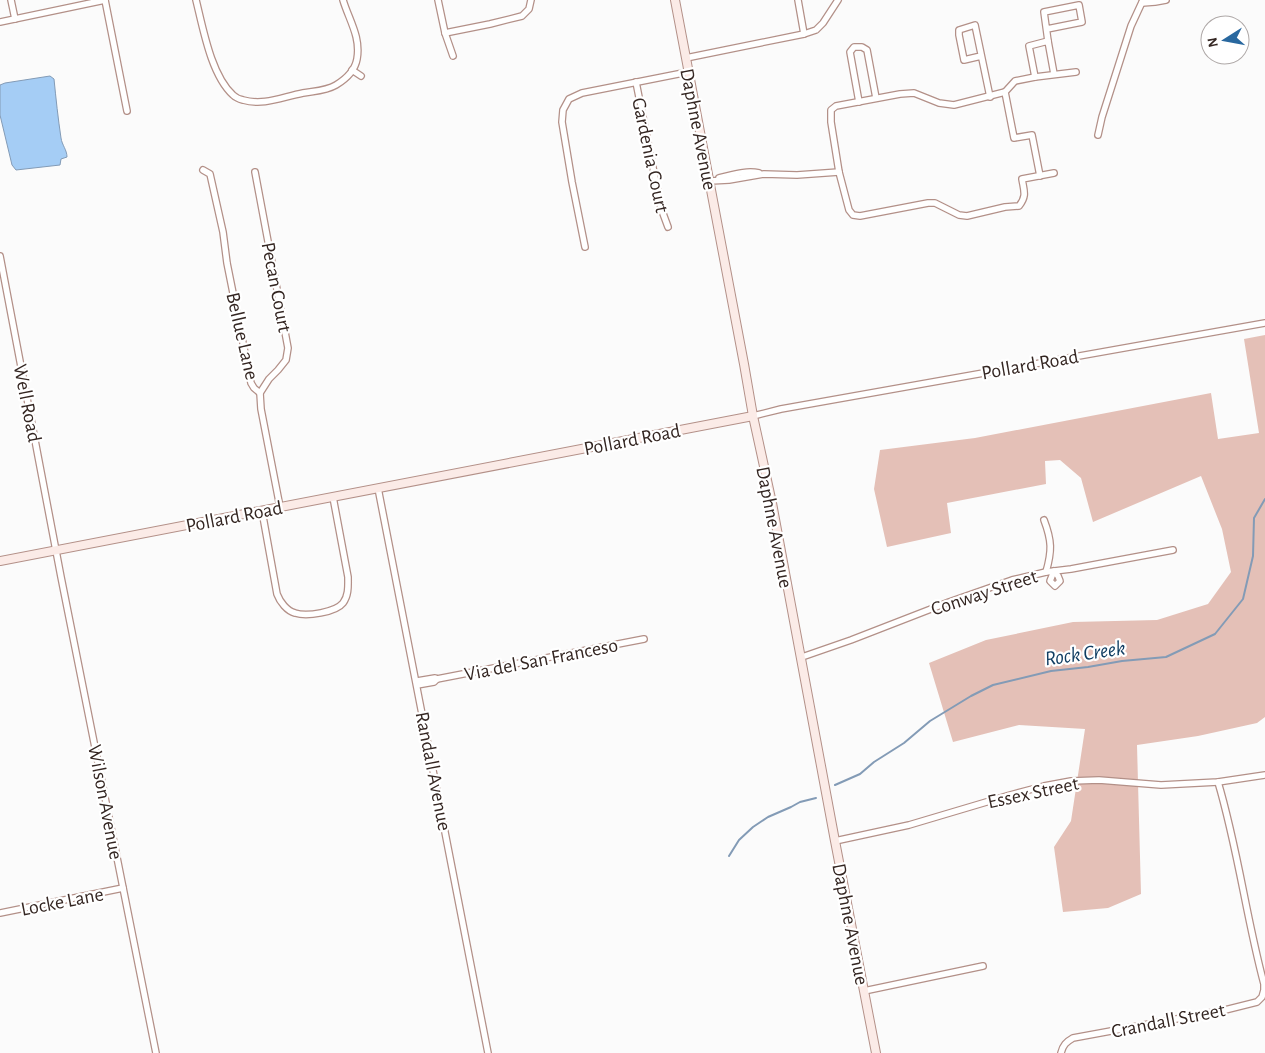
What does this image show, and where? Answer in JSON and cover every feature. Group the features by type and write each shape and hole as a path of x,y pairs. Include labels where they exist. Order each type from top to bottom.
{"street":[{"path":"11,0 15,19"},
{"path":"0,22 105,0 127,111"},
{"path":"196,0 217,73 234,97 264,103 324,90 344,80 352,70 357,60 358,46 356,34 343,0"},
{"path":"438,0 445,33 454,56"},
{"path":"445,33 522,16 529,8 531,0"},
{"name":"Daphne Avenue","path":"675,0 753,416 802,657 876,1053"},
{"path":"798,0 804,34"},
{"path":"686,58 816,30 823,23 838,0"},
{"path":"1098,135 1131,26 1142,1 1155,2 1166,0"},
{"path":"1047,30 1082,22 1079,5 1044,12 1054,74"},
{"path":"981,56 964,60 959,30 975,25 990,97"},
{"path":"1035,77 1029,46 1048,41"},
{"path":"859,102 850,52 854,47 862,46 867,50 876,98"},
{"path":"352,70 360,76"},
{"path":"585,247 562,122 563,110 569,99 582,92 688,72"},
{"path":"1054,173 1022,180 1025,194 1024,200 1019,206 1005,207 967,216 958,214 935,203 928,203 860,216 854,215 849,210 838,172 831,110 836,106 914,93 940,103 954,105 1006,92 1015,81 1076,72"},
{"name":"Gardenia Court","path":"636,82 661,208 668,227"},
{"path":"1006,92 1014,138 1032,135 1040,176"},
{"name":"Bellue Lane","path":"204,170 210,174 223,232 250,383 260,393 261,409 280,507"},
{"name":"Pecan Court","path":"255,172 288,348 286,360 269,379 260,393"},
{"path":"710,180 729,180 764,174 797,175 838,172"},
{"name":"Well Road","path":"0,256 57,550"},
{"name":"Pollard Road","path":"0,561 753,416 781,409 1265,323"},
{"name":"Randall Avenue","path":"378,488 488,1053"},
{"path":"262,510 277,594 280,600 283,605 294,613 322,612 336,609 343,602 349,588 332,497"},
{"path":"1044,520 1049,532 1050,544 1050,556 1046,572"},
{"name":"Wilson Avenue","path":"57,550 156,1053"},
{"name":"Conway Street","path":"802,657 1012,580 1046,572 1173,550"},
{"name":"Via del San Franceso","path":"417,683 434,682 437,679 644,639"},
{"name":"Essex Street","path":"835,841 909,825 1010,795 1071,781 1099,780 1161,785 1218,782 1265,775"},
{"path":"1218,782 1236,856 1264,990"},
{"name":"Locke Lane","path":"0,913 123,888"},
{"path":"864,991 983,966"},
{"name":"Crandall Street","path":"1061,1053 1066,1041 1072,1038 1224,1010 1257,1002 1262,997 1264,990"}],"shaded area":[{"path":"1265,335 1265,717 1257,723 1198,736 1137,745 1141,894 1108,908 1063,912 1054,847 1071,821 1085,729 1019,725 953,742 929,663 986,640 1073,622 1157,620 1208,604 1231,572 1222,529 1201,476 1093,522 1081,478 1060,460 1045,461 1046,484 947,503 951,533 887,547 874,489 880,450 975,438 1211,393 1218,439 1259,433 1244,339"}],"water":[{"path":"50,76 54,79 61,138 67,157 61,159 60,165 16,170 12,165 0,115 0,85"}],"waterway":[{"name":"Rock Creek","path":"835,785 860,774 874,762 904,743 930,721 993,685 1051,671 1166,657 1215,634 1243,599 1253,556 1254,518 1265,499"},
{"name":"Rock Creek","path":"729,856 739,840 753,827 768,817 800,802 816,798"}]}
